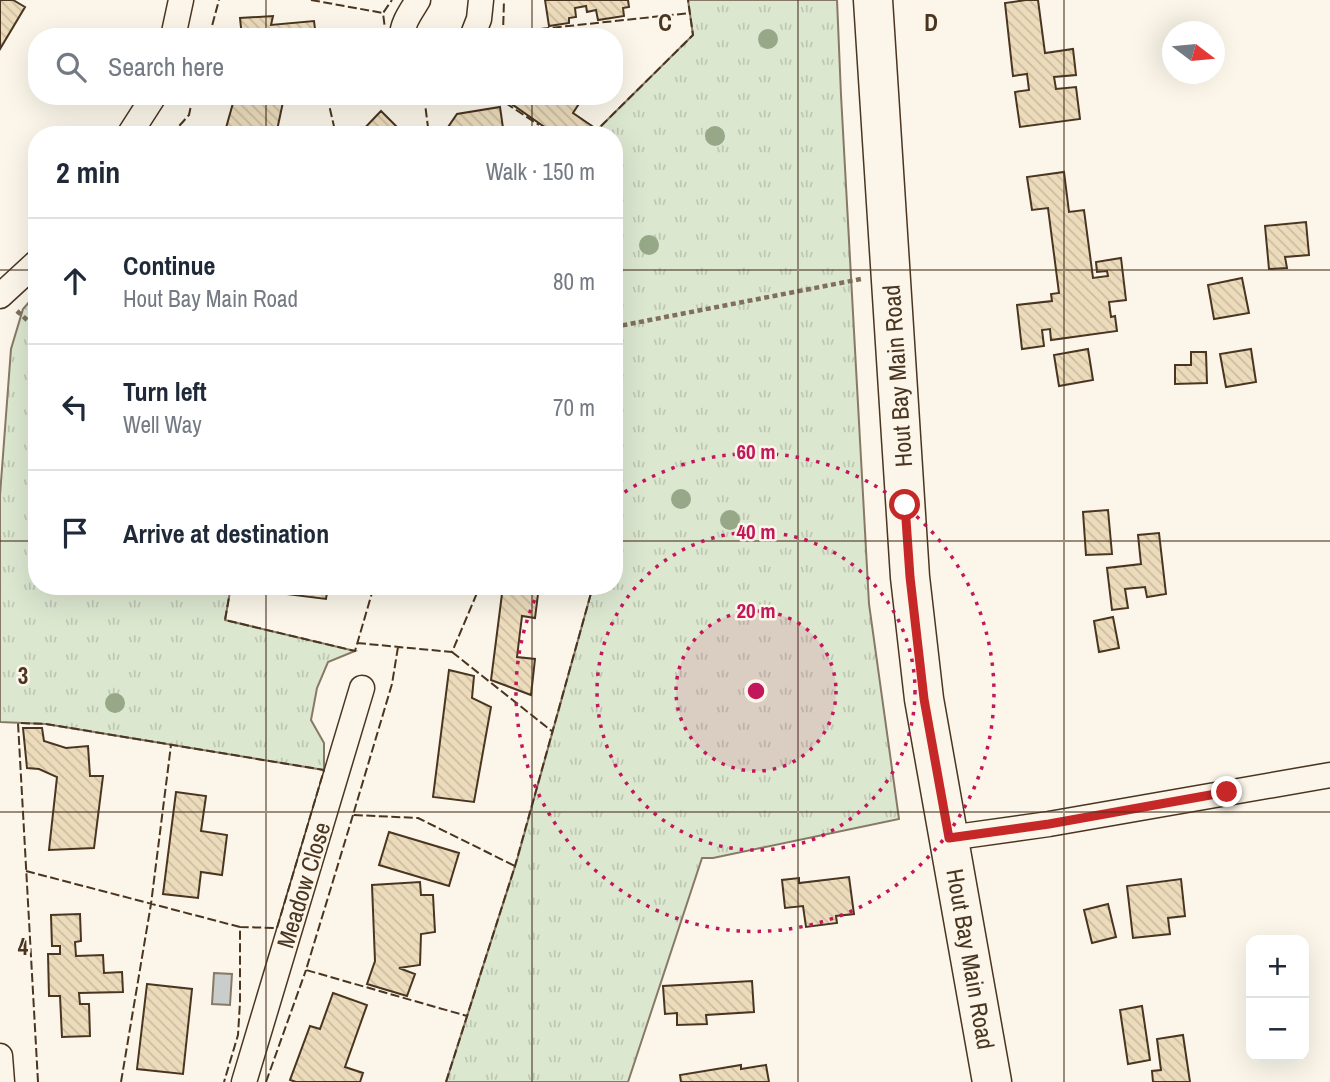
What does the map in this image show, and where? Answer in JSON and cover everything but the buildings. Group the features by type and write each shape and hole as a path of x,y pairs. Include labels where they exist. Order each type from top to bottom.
{"main road":[{"name":"Hout Bay Main Road","path":"873,0 910,577 924,699 992,1082"}],"street":[{"path":"175,28 181,0"},
{"path":"402,28 418,0"},
{"path":"476,28 481,0"},
{"path":"135,126 149,105"},
{"path":"0,302 0,296 28,270"},
{"name":"Meadow Close","path":"244,1082 362,688"},
{"path":"949,838 1049,824 1330,775"},
{"path":"0,1056 2,1082"}],"path":[{"path":"623,325 891,274"}],"green space":[{"path":"688,0 837,0 869,604 899,819 713,858 702,858 628,1082 446,1082 517,860 591,595 623,595 623,126 601,126 693,35"},
{"path":"28,303 28,595 229,595 225,620 355,651 328,662 317,688 311,720 324,743 324,770 46,724 0,722 0,495 11,349 23,309"}],"shaded area":[{"path":"214,973 232,974 230,1005 212,1004"}],"fence":[{"path":"211,28 219,0"},
{"path":"311,0 383,13"},
{"path":"385,28 383,13 392,0"},
{"path":"503,28 504,0"},
{"path":"623,104 693,35 688,0"},
{"path":"550,28 690,13"},
{"path":"179,126 189,115 191,105"},
{"path":"329,105 334,126"},
{"path":"425,105 428,126"},
{"path":"509,105 539,125"},
{"path":"601,126 622,105"},
{"path":"229,595 225,620 355,651 371,595"},
{"path":"357,643 452,652 476,595"},
{"path":"446,1082 515,866 590,595"},
{"path":"398,647 392,684 353,815 418,818 515,866"},
{"path":"452,652 553,732"},
{"path":"38,1082 18,723 46,724 324,770 277,928 240,927 238,1035 224,1082"},
{"path":"121,1082 151,904 171,745"},
{"path":"353,815 306,970 467,1016"},
{"path":"26,871 240,927"},
{"path":"266,1082 306,970"}],"route":[{"path":"905,505 924,699 949,838 1049,824 1227,792"}]}
